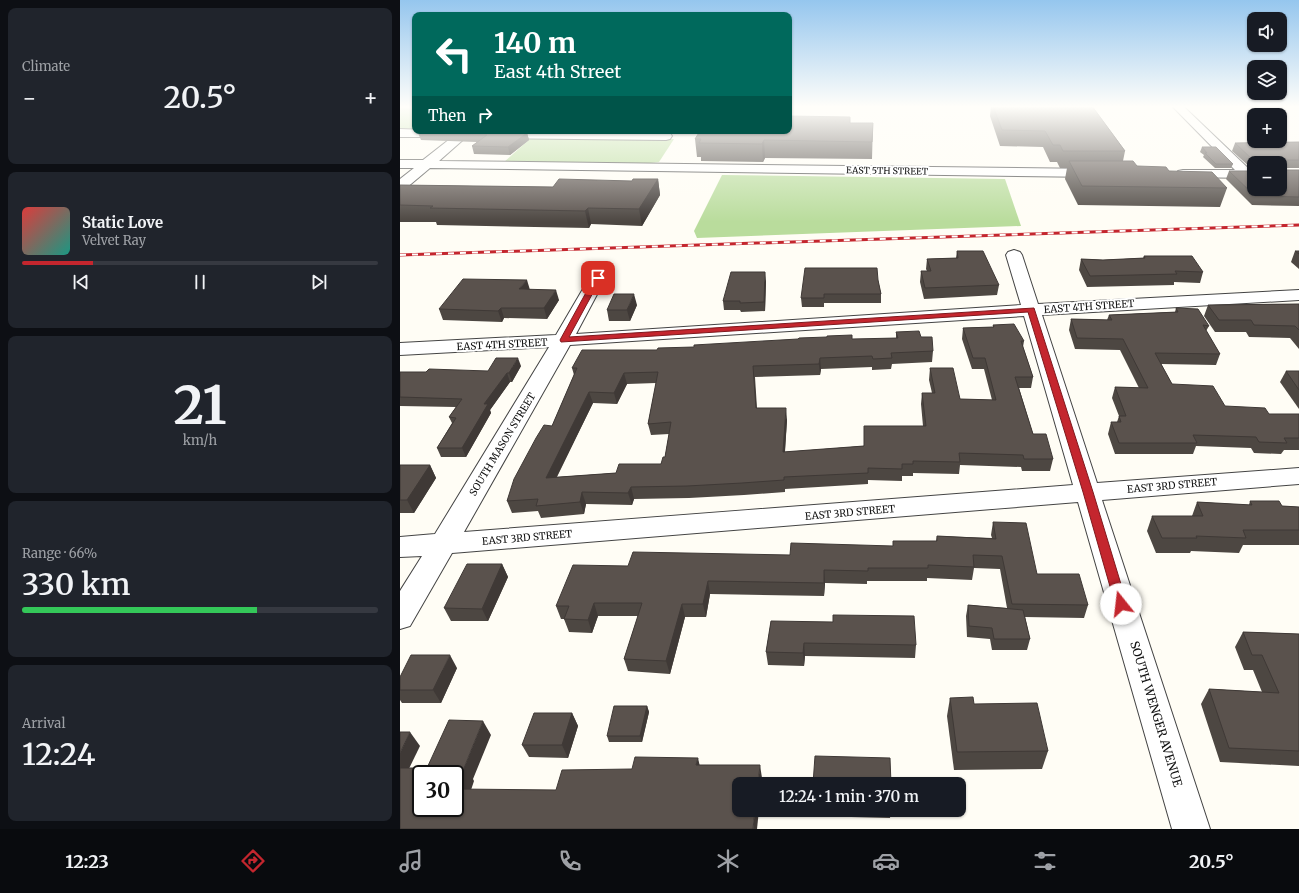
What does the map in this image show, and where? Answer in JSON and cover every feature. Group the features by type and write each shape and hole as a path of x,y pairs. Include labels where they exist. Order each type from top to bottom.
{"street":[{"path":"400,186 451,145"},
{"path":"1219,145 1247,170"},
{"name":"EAST 5TH STREET","path":"400,164 1107,173"},
{"path":"1169,174 1247,174"},
{"name":"SOUTH WENGER AVENUE","path":"1014,255 1191,829"},
{"name":"SOUTH MASON STREET","path":"400,617 564,340 602,270"},
{"name":"EAST 4TH STREET","path":"400,349 1299,295"},
{"name":"EAST 3RD STREET","path":"400,547 1299,476"}],"green space":[{"path":"523,145 670,145 659,162 643,164 504,162"},
{"path":"722,175 1005,179 1021,226 697,238 694,231"}],"building":[{"path":"474,145 511,145 508,147 472,146"},
{"path":"1053,145 1120,145 1125,151 1063,151 1060,145"},
{"path":"1237,145 1247,145 1247,148 1287,148 1287,145 1299,145 1299,160 1287,160 1287,156 1249,156"},
{"path":"1202,147 1216,147 1233,164 1216,164 1205,153 1207,153"},
{"path":"1069,161 1133,161 1137,166 1166,167 1169,171 1212,172 1227,188 1082,186"},
{"path":"1287,170 1299,170 1299,197 1255,196 1287,196"},
{"path":"1229,171 1247,171 1247,188"},
{"path":"559,179 632,181 633,179 658,179 639,209 588,208 585,211 430,208 433,206 400,205 400,185 553,187"},
{"path":"957,251 983,251 999,285 925,288 921,271 931,271 927,259 958,258"},
{"path":"1144,256 1192,256 1203,272 1175,271 1177,274 1090,276 1081,259 1103,260 1145,258"},
{"path":"805,268 877,268 881,294 824,294 824,298 801,298"},
{"path":"731,272 765,272 764,302 740,303 740,301 723,301"},
{"path":"463,279 527,280 519,289 556,290 544,308 501,308 498,311 439,309"},
{"path":"614,294 634,294 627,310 607,310"},
{"path":"1299,304 1299,330 1295,326 1254,325 1251,320 1219,320 1208,305"},
{"path":"1176,308 1198,309 1209,326 1203,325 1220,354 1155,353 1172,384 1213,386 1225,406 1265,408 1269,414 1299,414 1299,438 1284,438 1287,443 1259,442 1256,437 1193,435 1197,443 1119,443 1111,422 1121,422 1119,416 1126,416 1115,387 1148,388 1123,339 1077,338 1071,319 1112,320 1109,315 1178,312"},
{"path":"1014,324 1024,341 1021,341 1033,377 1015,377 1033,434 1046,434 1053,459 1024,459 1023,455 959,453 960,462 913,461 913,464 902,464 902,469 868,468 868,473 784,477 784,480 742,483 631,487 628,493 582,492 580,502 536,506 538,499 507,501 514,479 536,438 544,425 552,426 577,368 572,368 582,350 657,350 658,348 694,347 694,345 852,335 852,339 898,338 896,332 919,331 921,337 932,337 933,351 891,353 892,358 873,359 872,356 820,358 819,364 753,366 756,408 786,408 783,452 864,446 864,426 926,426 922,393 935,393 930,368 953,368 960,399 996,400 985,358 973,358 963,328 994,327 993,325","holes":["658,372 648,424 671,422 665,457 663,457 661,464 619,464 616,473 546,478 589,392 614,393 624,373"]},
{"path":"496,358 518,358 509,373 507,373 484,404 488,404 462,448 437,448 456,418 449,417 462,399 400,397 400,372 426,372 429,369 488,371"},
{"path":"1286,371 1299,371 1299,390"},
{"path":"400,465 430,465 407,500 400,500"},
{"path":"1250,501 1279,501 1282,506 1299,507 1299,530 1243,530 1246,538 1196,536 1197,538 1162,538 1152,516 1203,516 1197,502 1252,505"},
{"path":"993,522 1026,523 1037,574 1079,574 1088,605 1012,604 1002,556 973,555 974,567 928,565 928,568 868,568 868,571 824,570 824,583 708,581 703,604 682,604 666,661 624,659 642,603 594,603 588,620 564,619 569,606 556,606 573,565 628,566 633,552 790,555 791,543 893,546 893,541 937,541 937,536 996,539"},
{"path":"467,564 502,564 482,609 444,608"},
{"path":"968,605 1023,610 1030,639 994,639 992,628 969,626"},
{"path":"833,615 914,616 916,645 804,643 803,653 766,652 771,621 833,622"},
{"path":"1243,632 1299,634 1299,751 1229,748 1209,689 1279,693 1262,655 1252,655"},
{"path":"411,655 450,655 433,690 400,690 400,677"},
{"path":"973,697 974,704 1037,703 1048,751 957,752 950,698"},
{"path":"614,706 647,706 640,736 607,736"},
{"path":"534,713 572,713 562,745 522,745"},
{"path":"449,720 483,721 464,768 464,765 428,765"},
{"path":"400,732 410,732 400,753"},
{"path":"815,756 890,758 891,777 814,777"},
{"path":"635,757 698,758 696,765 760,765 759,777 732,777 732,817 754,817 753,829 400,829 400,768 412,768 412,817 464,817 464,789 556,790 562,770 632,769"}],"railway":[{"path":"400,255 1299,225"}],"route":[{"path":"598,278 564,340 710,332 1031,310 1088,492 1121,604"}]}
